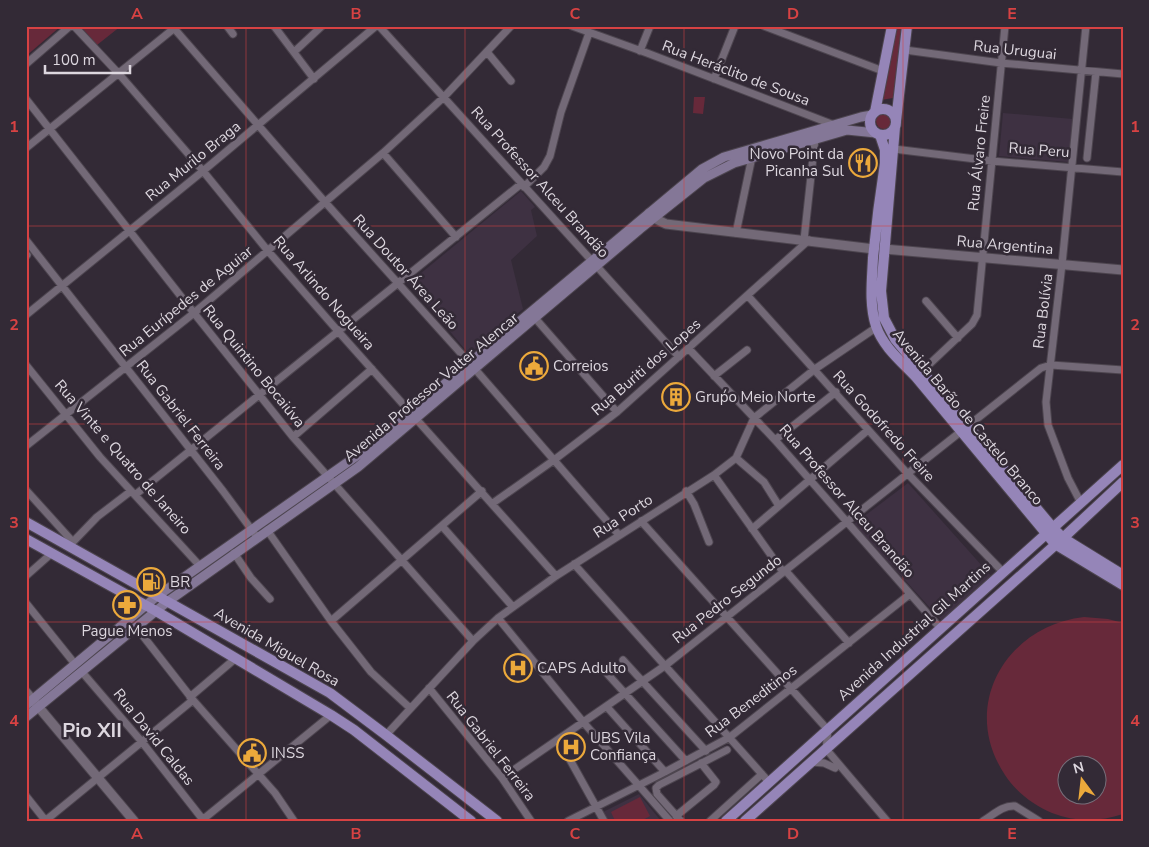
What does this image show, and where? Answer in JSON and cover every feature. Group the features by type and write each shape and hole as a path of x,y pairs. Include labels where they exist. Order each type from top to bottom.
{"main road":[{"path":"873,114 882,109 893,114 896,124 891,133 878,134 870,122 892,26"},
{"name":"Avenida Barão de Castelo Branco","path":"907,26 894,149 871,292 877,328 893,354 919,374"},
{"name":"Avenida Professor Valter Alencar","path":"33,704 82,672 167,602 234,553 255,534 267,530 368,448 413,415 651,215 690,178 713,162 724,157 873,114"},
{"name":"Avenida Professor Valter Alencar","path":"651,215 717,170 752,157 847,130 878,134"},
{"name":"Avenida Barão de Castelo Branco","path":"878,134 885,150 879,249 881,292 884,318 895,339 919,374 1049,531 1059,541 1123,586"},
{"name":"Avenida Professor Valter Alencar","path":"472,366 535,318 594,263"},
{"name":"Avenida Industrial Gil Martins","path":"726,821 1123,465"},
{"name":"Avenida Professor Valter Alencar","path":"26,717 33,704 75,664 156,597 200,566 255,534 330,480"},
{"name":"Avenida Industrial Gil Martins","path":"746,821 1123,482"},
{"name":"Avenida Miguel Rosa","path":"26,522 71,544 156,597 330,693 496,821"},
{"name":"Avenida Miguel Rosa","path":"26,539 146,606 330,714 354,730 471,821"},
{"name":"Avenida Barão de Castelo Branco","path":"1059,541 1123,575"}],"street":[{"path":"26,64 72,26"},
{"name":"Rua Arlindo Nogueira","path":"72,26 118,74 203,171 268,251 556,576"},
{"path":"227,26 233,34"},
{"path":"274,26 314,79"},
{"path":"294,52 322,26"},
{"name":"Rua Murilo Braga","path":"26,316 377,26"},
{"name":"Rua Professor Alceu Brandão","path":"377,26 444,97 679,357"},
{"name":"Rua Eurípedes de Aguiar","path":"26,446 194,313 383,153 444,97 511,26"},
{"name":"Rua Heráclito de Sousa","path":"572,26 834,125"},
{"path":"640,51 650,26"},
{"path":"714,79 735,26"},
{"path":"764,26 883,71"},
{"name":"Rua Álvaro Freire","path":"919,374 972,324 976,317 1005,26"},
{"name":"Rua Bolívia","path":"1081,503 1068,478 1048,425 1046,402 1086,26"},
{"path":"26,148 175,27"},
{"name":"Rua Doutor Área Leão","path":"175,27 258,126 472,366 619,535"},
{"path":"26,490 71,544 96,517 133,493 191,450 337,330 522,185 544,167 550,156 561,112 589,33"},
{"name":"Rua Uruguai","path":"905,50 1001,63 1123,74"},
{"path":"487,52 511,81"},
{"path":"1087,158 1096,72"},
{"name":"Rua Quintino Bocaiúva","path":"26,99 292,436 473,641"},
{"path":"807,240 815,139"},
{"name":"Rua Peru","path":"894,149 992,161 1072,166 1123,172"},
{"path":"383,153 456,237"},
{"path":"736,232 752,157"},
{"name":"Rua Argentina","path":"651,215 666,224 879,249 1123,270"},
{"name":"Rua Gabriel Ferreira","path":"26,240 255,534"},
{"name":"Rua Buriti dos Lopes","path":"493,503 617,412 748,296 807,240"},
{"name":"Rua Godofredo Freire","path":"748,296 907,473 1002,572"},
{"path":"926,300 958,338"},
{"path":"535,318 617,412"},
{"name":"Rua Porto","path":"386,735 473,641 498,618 556,576 736,458 754,418 815,369 877,328"},
{"name":"Rua Professor Alceu Brandão","path":"689,349 775,440 941,629"},
{"path":"714,376 747,350"},
{"name":"Rua Vinte e Quatro de Janeiro","path":"26,365 100,457 200,566"},
{"path":"1051,365 1123,370"},
{"name":"Rua Pedro Segundo","path":"502,778 666,665 847,523 1024,380 1041,368 1051,365"},
{"path":"292,436 372,369"},
{"path":"775,440 836,392"},
{"path":"752,529 868,430"},
{"path":"736,458 764,482 779,506"},
{"path":"714,474 784,571 849,643"},
{"path":"331,621 482,491"},
{"path":"686,491 694,504 709,542"},
{"path":"641,521 828,730 826,749 887,821"},
{"path":"442,526 513,607"},
{"path":"267,530 331,621 371,672 410,708"},
{"path":"26,576 52,553"},
{"path":"234,553 251,578 270,599"},
{"path":"574,564 769,782"},
{"name":"Rua Beneditinos","path":"568,821 730,738 910,594"},
{"path":"26,603 75,664"},
{"path":"498,618 584,723 640,784 670,821"},
{"path":"136,627 191,698 275,794 294,821"},
{"path":"26,796 48,820 142,742 236,658"},
{"path":"622,660 706,751"},
{"path":"603,669 686,762"},
{"name":"Rua David Caldas","path":"82,672 142,742 203,820"},
{"name":"Rua Gabriel Ferreira","path":"429,688 502,778 531,821"},
{"path":"26,692 33,704 98,777 134,821"},
{"path":"607,707 665,772"},
{"path":"203,820 330,714"},
{"path":"559,740 604,821"},
{"path":"701,763 716,782 679,818 658,794 656,788 659,785 701,763 727,750"},
{"path":"811,762 824,763 835,768"},
{"path":"710,821 762,774"},
{"path":"983,821 1004,808 1015,806 1039,821"}],"shaded area":[{"path":"26,26 61,26 26,56"},
{"path":"84,26 121,26 97,45 82,28"},
{"path":"896,26 905,26 897,100 893,98 881,100"},
{"path":"694,97 705,97 703,114 693,113"},
{"path":"884,113 890,115 892,121 890,127 884,129 878,127 876,121 878,115"},
{"path":"1003,113 1073,119 1068,162 999,156"},
{"path":"521,191 535,207 531,210 537,236 511,260 523,309 469,354 409,283"},
{"path":"908,483 992,577 942,621 854,524"},
{"path":"1084,617 1108,619 1123,623 1123,814 1096,820 1061,816 1045,810 1025,797 1005,775 992,749 987,722 989,697 998,674 1013,653 1032,636 1056,624"},
{"path":"639,794 661,821 608,821 603,812"},
{"path":"640,797 650,816 641,821 615,821 611,812"}],"place":[{"name":"Novo Point da Picanha Sul","path":"863,163"},
{"name":"Correios","path":"534,366"},
{"name":"Gruṕo Meio Norte","path":"676,397"},
{"name":"BR","path":"151,582"},
{"name":"Pague Menos","path":"127,605"},
{"name":"CAPS Adulto","path":"518,668"},
{"name":"UBS Vila Confiança","path":"571,747"},
{"name":"INSS","path":"252,753"}],"district":[{"name":"Pio XII","path":"92,730"}]}
